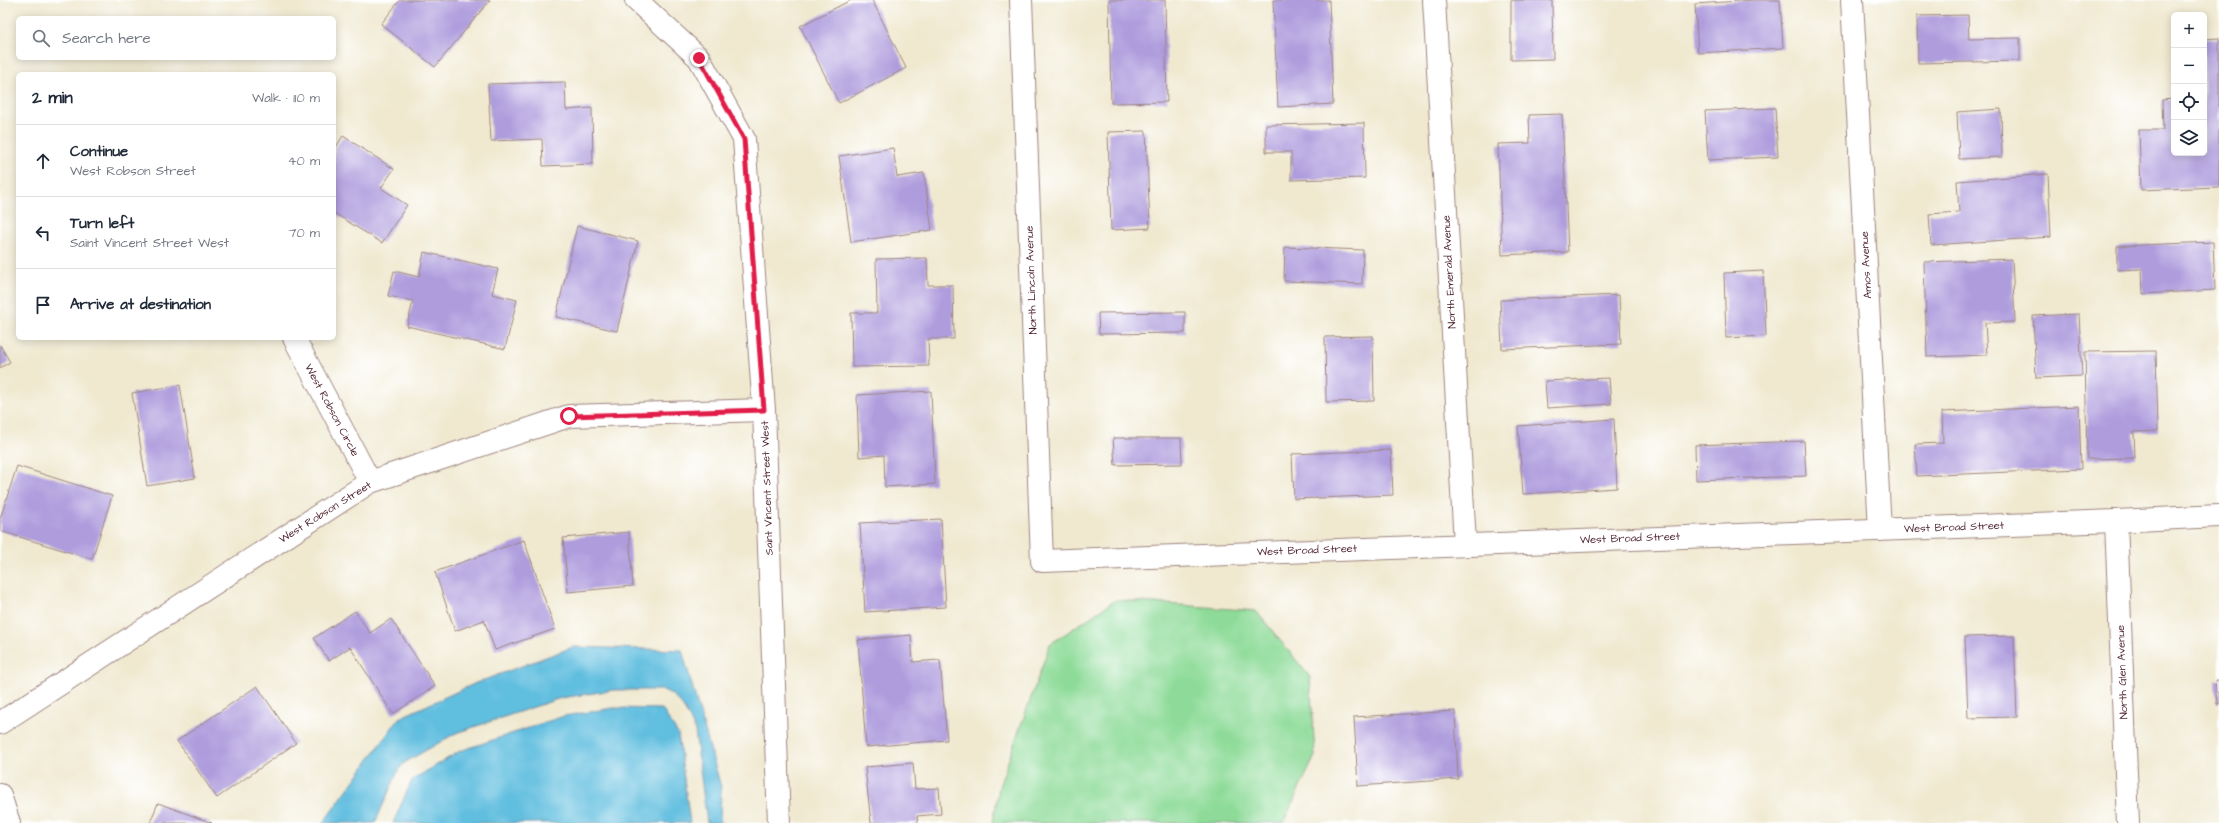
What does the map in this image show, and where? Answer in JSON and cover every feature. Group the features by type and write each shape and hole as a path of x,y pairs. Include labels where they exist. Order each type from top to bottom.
{"street":[{"name":"Saint Vincent Street West","path":"636,0 699,58 744,139 764,410 779,823"},
{"name":"North Lincoln Avenue","path":"1021,0 1042,561"},
{"name":"North Emerald Avenue","path":"1434,0 1465,544"},
{"name":"Amos Avenue","path":"1852,0 1880,530"},
{"name":"West Robson Circle","path":"295,340 370,482"},
{"name":"West Robson Street","path":"0,723 370,482 569,416 764,410"},
{"name":"West Broad Street","path":"1042,561 1465,544 2116,522 2219,516"},
{"name":"North Glen Avenue","path":"2116,522 2128,823"},
{"path":"0,795 9,823"}],"green space":[{"path":"1116,600 1256,611 1310,677 1315,756 1283,823 993,823 999,787 1050,644"}],"water":[{"path":"573,647 682,650 721,787 720,823 707,823 695,731 683,706 668,692 662,690 613,690 561,698 456,733 404,763 398,771 375,823 323,823 399,718 476,683"},
{"path":"613,708 662,709 678,734 690,823 393,823 412,780 460,751 564,716"}],"building":[{"path":"400,0 490,0 435,67 381,24"},
{"path":"851,0 872,0 906,68 839,103 800,26"},
{"path":"1109,0 1165,0 1167,102 1111,103"},
{"path":"1273,0 1329,0 1333,104 1278,107"},
{"path":"1511,0 1552,0 1553,59 1511,60"},
{"path":"1754,0 1780,0 1783,48 1698,53 1695,4"},
{"path":"1968,15 1969,39 2020,38 2020,61 1918,63 1917,16"},
{"path":"2219,38 2219,187 2141,190 2139,130 2163,130 2162,100 2171,99 2171,156 2207,156 2207,39"},
{"path":"565,82 566,110 592,108 593,164 543,166 542,139 491,141 488,84"},
{"path":"1775,108 1778,157 1708,160 1705,111"},
{"path":"2001,109 2002,157 1959,159 1957,112"},
{"path":"1562,114 1568,252 1502,255 1498,144 1530,143 1529,115"},
{"path":"1364,123 1365,178 1291,180 1291,152 1266,152 1266,125"},
{"path":"1146,131 1150,228 1111,230 1108,132"},
{"path":"343,136 394,169 381,188 407,205 382,243 336,214 336,147"},
{"path":"893,148 897,177 924,173 932,230 851,242 839,156"},
{"path":"2048,174 2051,237 1931,245 1929,214 1959,212 1957,181"},
{"path":"577,226 638,241 617,331 556,317"},
{"path":"2213,242 2215,290 2143,294 2142,269 2117,270 2117,246"},
{"path":"1285,247 1363,250 1362,284 1284,281"},
{"path":"424,252 498,269 492,294 517,300 505,349 407,326 413,301 388,296 394,271 419,277"},
{"path":"927,258 928,285 953,285 954,339 928,339 929,366 852,367 851,313 877,313 876,259"},
{"path":"2012,259 2015,322 1985,323 1987,355 1927,357 1924,262"},
{"path":"1763,271 1766,336 1726,338 1724,273"},
{"path":"1619,295 1621,344 1502,349 1500,300"},
{"path":"1185,312 1185,333 1099,334 1098,313"},
{"path":"2079,314 2082,376 2036,378 2033,316"},
{"path":"1373,336 1374,401 1326,402 1325,337"},
{"path":"0,345 10,362 0,368"},
{"path":"2156,351 2158,431 2134,432 2135,458 2087,459 2085,352"},
{"path":"1609,378 1611,404 1547,408 1545,381"},
{"path":"180,385 195,478 147,486 132,393"},
{"path":"931,391 935,484 885,487 884,455 859,457 857,395"},
{"path":"2079,406 2081,469 1917,476 1915,444 1943,443 1942,412"},
{"path":"1614,419 1617,488 1523,494 1518,426"},
{"path":"1113,438 1181,438 1182,464 1115,465"},
{"path":"1804,441 1806,476 1696,480 1695,445"},
{"path":"1391,450 1393,495 1294,499 1292,454"},
{"path":"17,466 112,496 92,559 0,531 0,519"},
{"path":"941,519 946,607 865,612 860,523"},
{"path":"629,532 633,586 568,592 563,538"},
{"path":"524,540 555,629 495,650 484,620 455,631 435,572"},
{"path":"355,611 370,633 391,619 435,686 393,714 350,647 329,661 314,638"},
{"path":"911,635 913,662 940,660 947,740 866,747 858,640"},
{"path":"2014,636 2017,717 1968,718 1965,637"},
{"path":"2215,680 2219,680 2219,704 2217,704"},
{"path":"257,686 296,743 217,798 177,741"},
{"path":"1455,711 1458,779 1358,786 1354,717"},
{"path":"913,763 915,789 939,788 941,814 917,816 918,823 871,823 865,767"},
{"path":"158,803 212,823 150,823"}],"route":[{"path":"569,416 764,410 744,139 699,58"}]}
